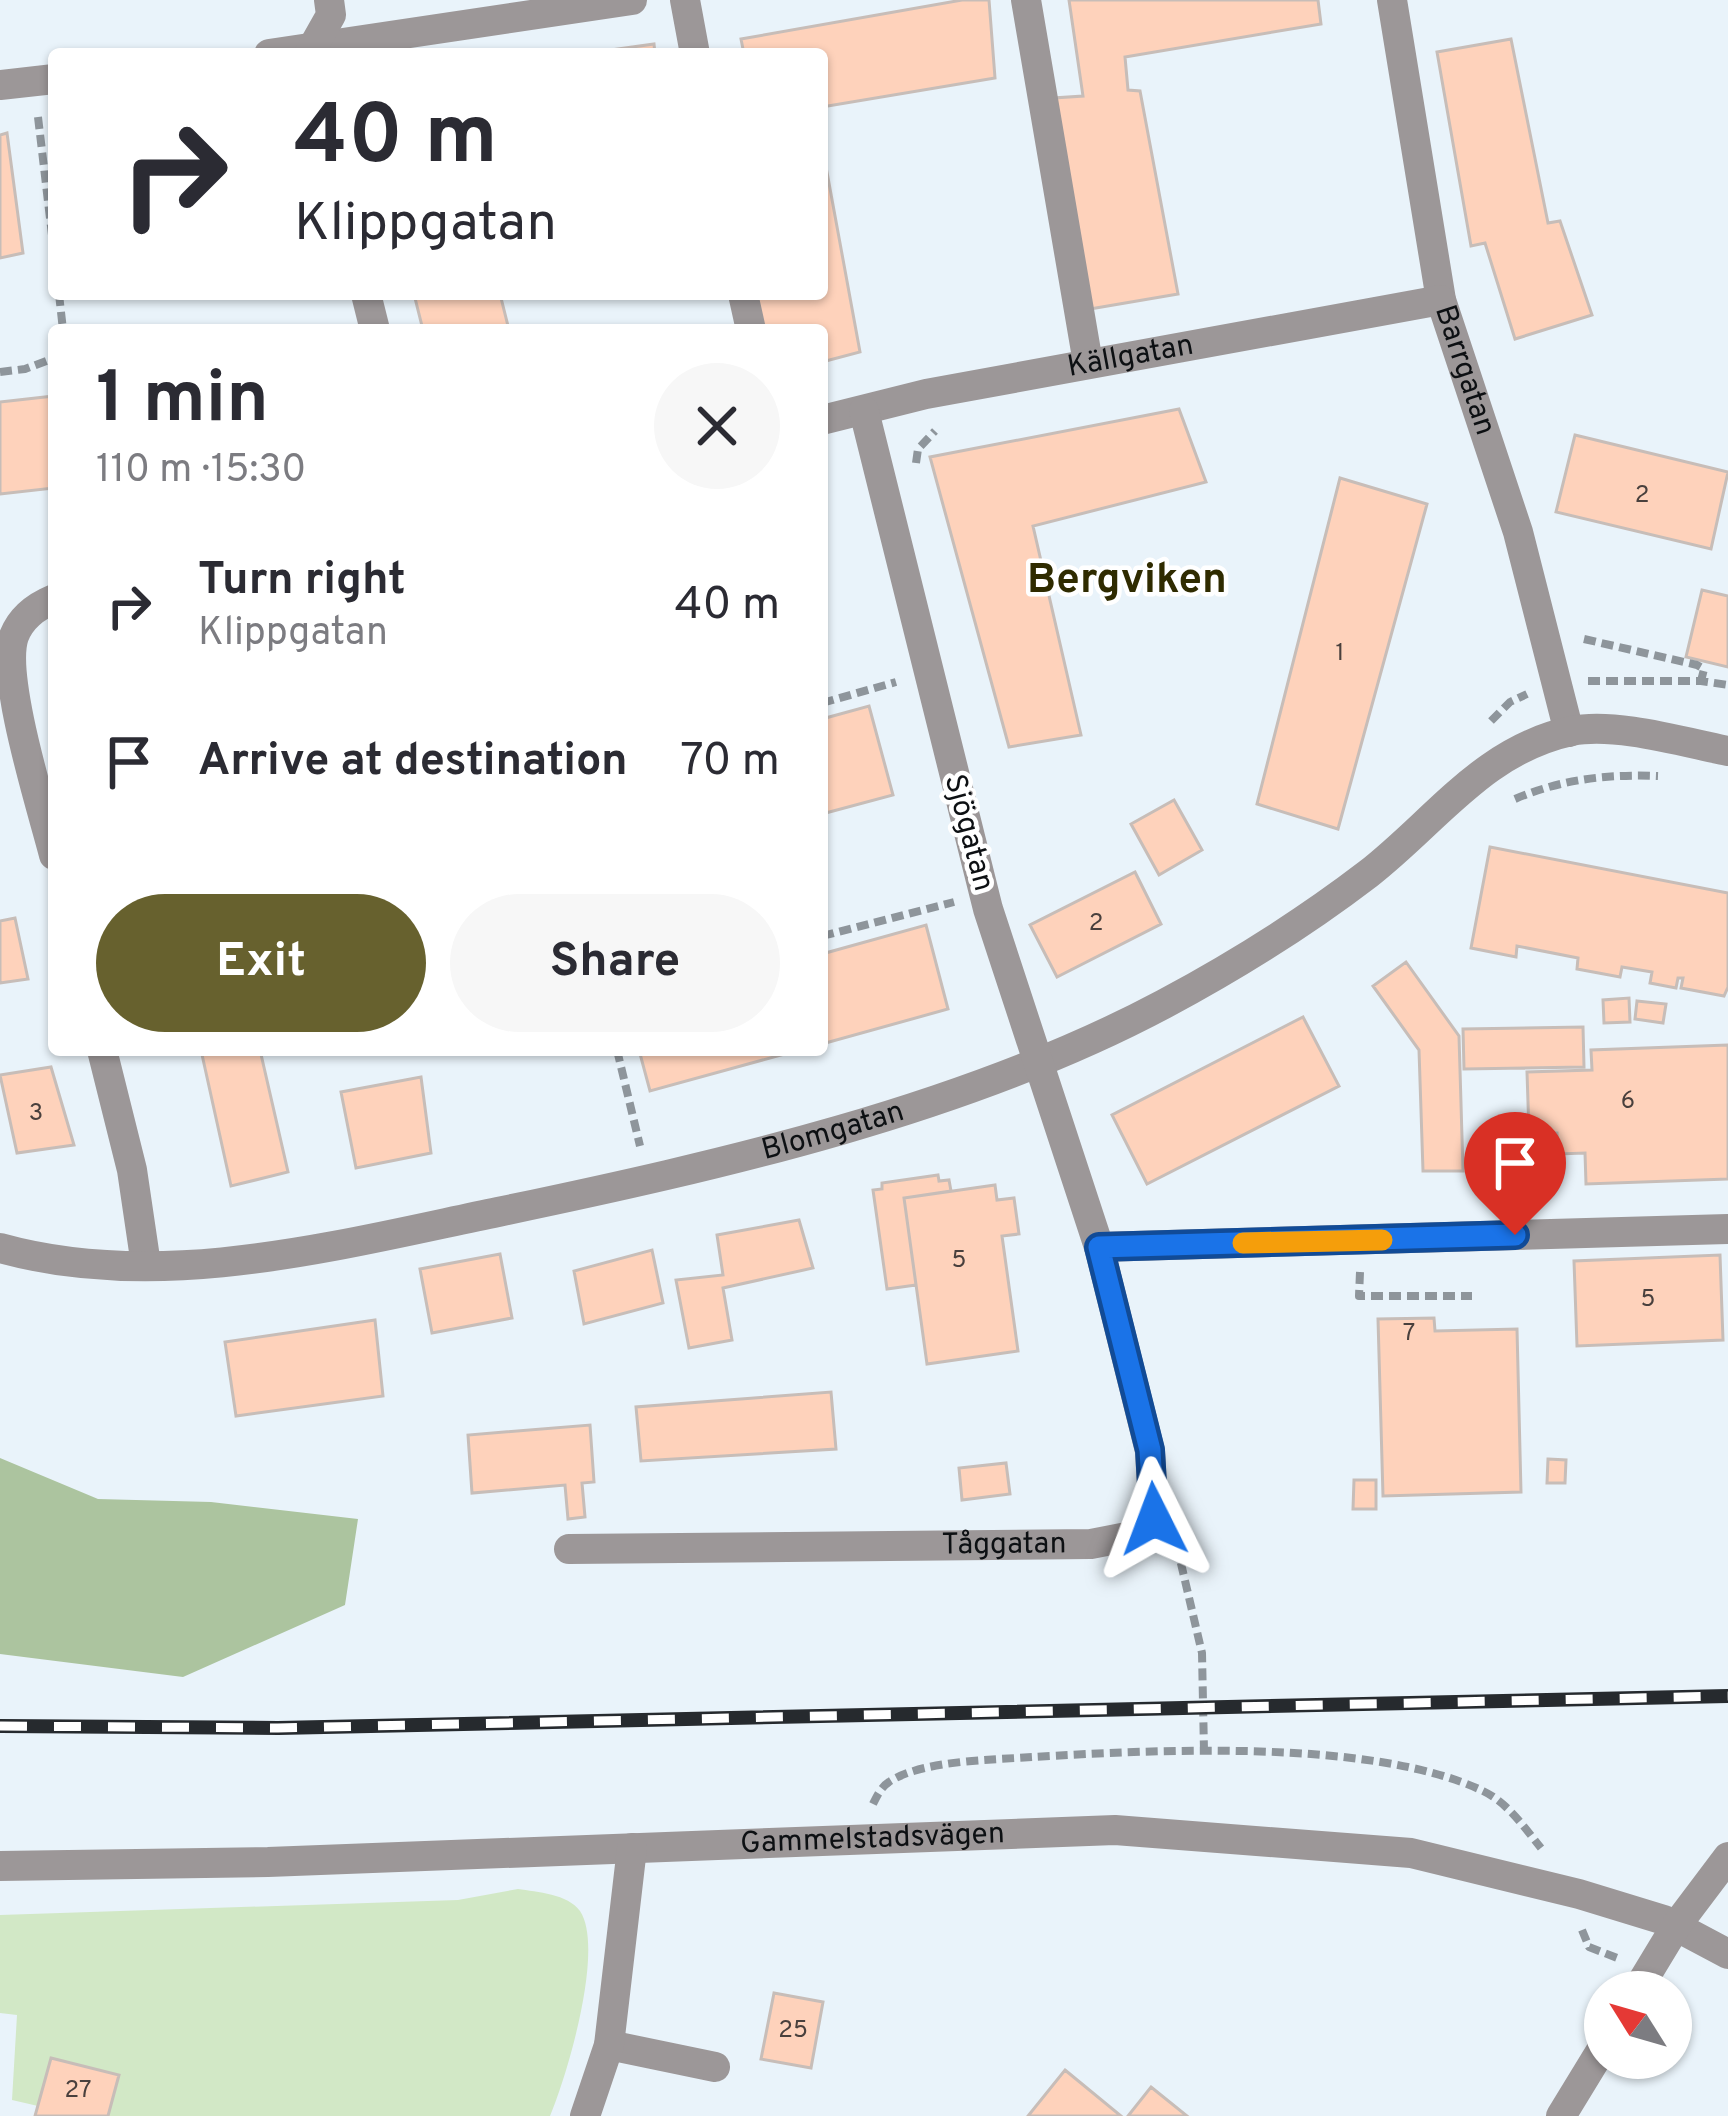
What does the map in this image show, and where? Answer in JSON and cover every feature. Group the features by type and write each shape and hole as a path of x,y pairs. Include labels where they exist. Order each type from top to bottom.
{"street":[{"path":"311,48 331,15 329,0"},
{"path":"334,48 632,0"},
{"path":"685,0 694,48"},
{"path":"1026,0 1088,363"},
{"name":"Barrgatan","path":"1392,0 1441,299 1518,532 1569,732"},
{"path":"0,86 44,80"},
{"name":"Källgatan","path":"828,419 926,394 1441,299"},
{"name":"Sjögatan","path":"864,411 988,909 1099,1247"},
{"path":"48,603 27,616 14,636 10,658 14,694 48,831"},
{"path":"1569,732 1606,730 1728,751"},
{"name":"Blomgatan","path":"0,1248 113,1266 254,1257 380,1237 592,1192 966,1091 1037,1064 1162,1005 1262,948 1402,847 1494,762 1569,732"},
{"path":"104,1056 132,1170 146,1265"},
{"path":"1154,1519 1150,1450 1099,1247 1728,1229"},
{"name":"Tåggatan","path":"569,1549 1090,1544 1142,1534 1154,1519"},
{"name":"Gammelstadsvägen","path":"0,1866 268,1862 1114,1830 1411,1853 1580,1894 1676,1926 1728,1954"},
{"path":"585,2116 609,2045 632,1848"},
{"path":"1649,1971 1728,1857"},
{"path":"609,2045 715,2067"},
{"path":"1561,2116 1584,2078"}],"path":[{"path":"44,80 48,149"},
{"path":"0,372 48,360"},
{"path":"920,483 915,461 918,449 948,424"},
{"path":"1573,623 1583,639 1594,644 1697,664 1704,669 1702,681"},
{"path":"828,701 903,680"},
{"path":"1484,728 1510,702 1559,684 1702,681 1728,686"},
{"path":"1508,802 1590,777 1674,777 1682,742"},
{"path":"828,934 961,901"},
{"path":"618,1056 640,1147"},
{"path":"617,1152 662,1142"},
{"path":"1361,1240 1359,1296 1472,1296"},
{"path":"1154,1519 1179,1556 1202,1653 1204,1751"},
{"path":"871,1809 887,1783 969,1761 1204,1751 1295,1754 1387,1765 1457,1781 1501,1802 1542,1849"}],"green space":[{"path":"0,1458 98,1499 211,1502 358,1519 345,1605 183,1677 0,1654"},
{"path":"518,1889 575,1905 587,1929 581,2012 550,2116 108,2116 118,2075 51,2058 38,2106 12,2100 17,2015 0,2013 0,1915 458,1900"}],"building":[{"path":"962,0 989,0 995,78 828,106 828,48 743,48 741,39"},
{"path":"1069,0 1318,0 1321,24 1125,57 1128,90 1140,91 1178,294 1090,309 1054,98 1083,96"},
{"path":"1511,39 1548,223 1560,221 1592,315 1515,339 1485,243 1471,246 1437,52"},
{"path":"7,133 23,253 0,258 0,135"},
{"path":"828,178 860,352 828,360 828,324 760,324 756,300 828,300"},
{"path":"416,300 502,300 508,324 422,324"},
{"path":"48,397 48,489 0,494 0,402"},
{"path":"1179,409 1206,482 1033,526 1081,735 1009,747 930,457"},
{"path":"1575,435 1728,472 1711,549 1556,512"},
{"path":"1340,478 1427,504 1338,829 1257,804"},
{"path":"1702,590 1728,596 1728,667 1686,657"},
{"path":"869,706 893,795 828,812 828,717"},
{"path":"1174,800 1202,850 1159,875 1131,824"},
{"path":"1490,847 1728,893 1728,987 1724,996 1681,988 1683,978 1678,978 1676,988 1650,983 1652,972 1622,967 1620,977 1577,969 1578,958 1517,946 1516,957 1471,948"},
{"path":"1135,872 1161,924 1057,977 1030,925"},
{"path":"15,918 28,979 0,983 0,921"},
{"path":"926,925 948,1009 828,1042 828,952"},
{"path":"1406,962 1459,1036 1463,1171 1423,1171 1419,1050 1373,986"},
{"path":"1629,998 1630,1022 1604,1023 1603,1000"},
{"path":"1637,1001 1666,1004 1663,1023 1635,1019"},
{"path":"1303,1017 1339,1086 1147,1184 1112,1115"},
{"path":"1583,1027 1584,1067 1464,1069 1463,1029"},
{"path":"1728,1045 1728,1179 1586,1184 1585,1153 1558,1154 1557,1133 1529,1133 1527,1072 1592,1070 1591,1050"},
{"path":"202,1056 261,1056 288,1172 231,1186"},
{"path":"641,1056 777,1056 650,1091"},
{"path":"51,1067 74,1145 17,1153 0,1075"},
{"path":"421,1077 431,1153 356,1168 341,1092"},
{"path":"1483,1146 1510,1146 1510,1182 1483,1182"},
{"path":"938,1175 939,1181 949,1180 951,1191 904,1198 916,1285 887,1289 873,1190 882,1189 882,1183"},
{"path":"995,1185 997,1200 1014,1198 1019,1234 1002,1236 1018,1351 927,1364 904,1198"},
{"path":"799,1220 813,1268 723,1288 732,1340 689,1348 676,1280 723,1275 717,1235"},
{"path":"652,1250 663,1303 584,1324 574,1271"},
{"path":"500,1254 512,1318 432,1333 420,1269"},
{"path":"1720,1255 1723,1340 1577,1346 1574,1261"},
{"path":"1434,1318 1435,1331 1517,1329 1521,1492 1383,1496 1378,1319"},
{"path":"375,1320 383,1396 236,1416 225,1342"},
{"path":"831,1392 836,1449 641,1461 636,1407"},
{"path":"590,1425 594,1482 582,1483 585,1517 568,1519 565,1485 472,1493 468,1435"},
{"path":"1548,1459 1566,1460 1565,1483 1547,1483"},
{"path":"1006,1463 1010,1494 962,1500 959,1468"},
{"path":"1354,1480 1376,1480 1376,1509 1353,1509"},
{"path":"774,1993 823,2002 811,2068 761,2059"},
{"path":"51,2058 119,2075 108,2116 35,2116"},
{"path":"1065,2070 1121,2116 1028,2116"},
{"path":"1151,2087 1187,2116 1128,2116"}],"railway":[{"path":"0,1726 278,1728 1728,1696"}],"slow traffic":[{"path":"1243,1243 1382,1240"}],"district":[{"name":"Bergviken","path":"1127,581"}],"route":[{"path":"1154,1519 1150,1450 1099,1247 1515,1235"}]}
